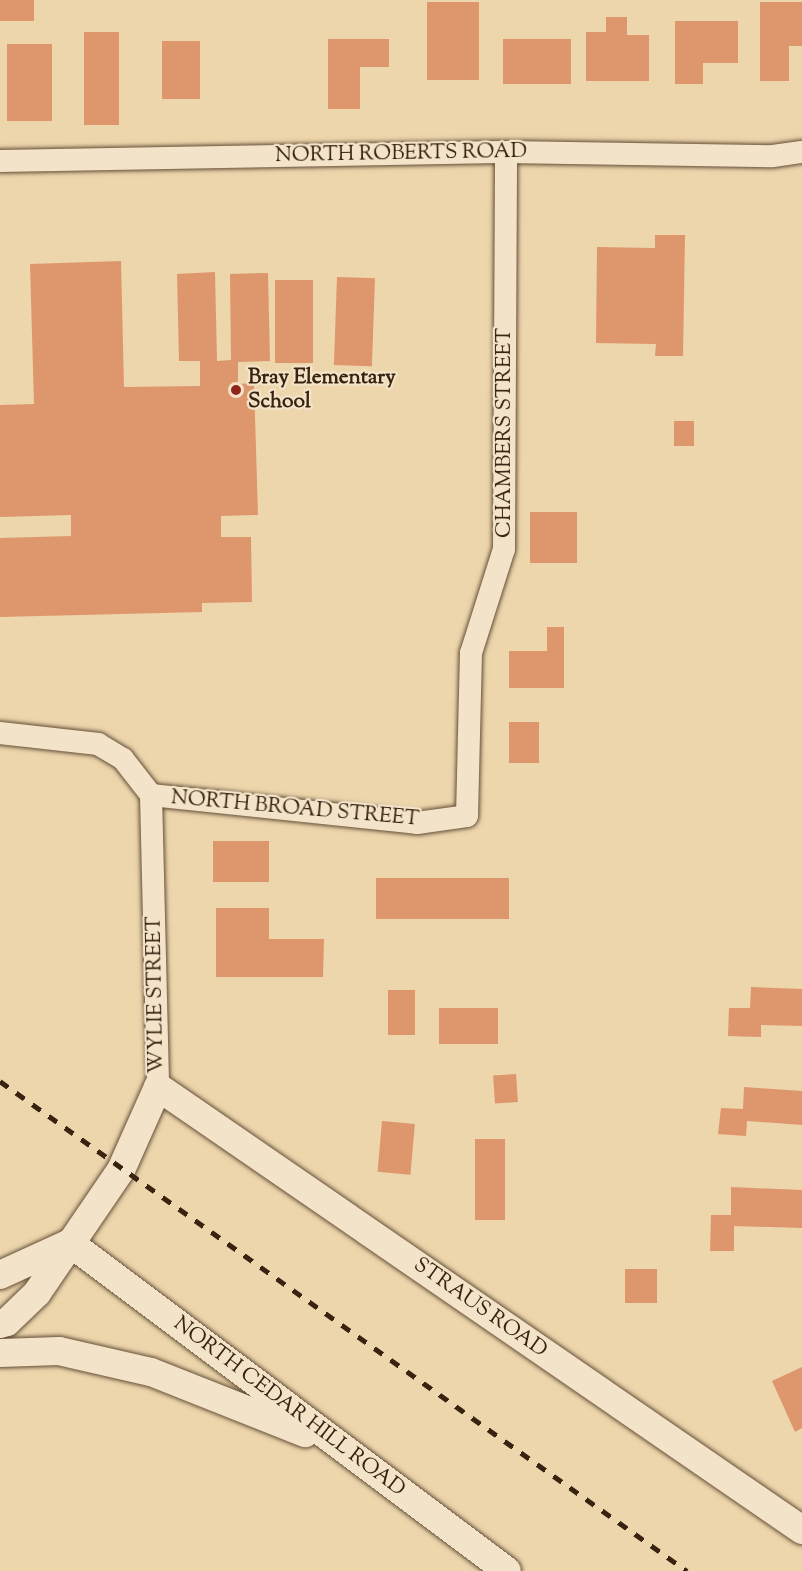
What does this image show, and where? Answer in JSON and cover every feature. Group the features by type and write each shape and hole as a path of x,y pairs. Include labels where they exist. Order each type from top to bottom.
{"street":[{"name":"NORTH ROBERTS ROAD","path":"0,161 506,152 773,156 802,152"},
{"name":"CHAMBERS STREET","path":"467,816 471,653 504,549 506,152"},
{"name":"NORTH BROAD STREET","path":"0,733 98,744 123,759 151,795 417,823 467,816"},
{"name":"WYLIE STREET","path":"0,1324 7,1322 37,1293 121,1170 158,1087 151,795"},
{"name":"STRAUS ROAD","path":"158,1087 802,1530"},
{"path":"0,1275 70,1243"},
{"name":"NORTH CEDAR HILL ROAD","path":"70,1243 507,1571"},
{"path":"0,1353 59,1351 151,1372 346,1450"}],"building":[{"path":"0,0 34,0 34,21 0,21"},
{"path":"427,2 479,2 479,80 427,80"},
{"path":"760,2 802,2 802,46 789,46 789,81 760,81"},
{"path":"606,17 627,17 627,35 649,35 649,81 586,81 586,32 606,32"},
{"path":"675,21 738,21 738,63 703,63 703,84 675,84"},
{"path":"84,32 119,32 119,125 84,125"},
{"path":"328,39 389,39 389,67 360,67 360,109 328,109"},
{"path":"503,39 571,39 571,84 503,84"},
{"path":"162,41 200,41 200,99 162,99"},
{"path":"7,44 52,44 52,121 7,121"},
{"path":"655,235 685,235 683,356 655,356 656,344 596,343 597,247 655,248"},
{"path":"121,261 124,387 200,386 200,361 179,361 177,274 215,272 217,361 231,360 230,274 268,273 270,361 238,362 238,384 254,383 258,515 221,516 221,537 251,537 252,602 202,603 202,612 0,617 0,538 71,536 71,515 0,517 0,405 34,404 30,264"},
{"path":"337,277 375,278 372,366 334,365"},
{"path":"275,280 313,280 313,363 275,363"},
{"path":"674,421 694,421 694,446 674,446"},
{"path":"530,512 577,512 577,563 530,563"},
{"path":"547,627 564,627 564,688 509,688 509,651 547,651"},
{"path":"509,722 539,722 539,763 509,763"},
{"path":"213,841 269,841 269,882 213,882"},
{"path":"376,878 509,878 509,919 376,919"},
{"path":"216,908 269,908 269,939 324,939 323,977 216,977"},
{"path":"751,987 802,989 802,1026 761,1025 761,1037 728,1036 729,1008 750,1008"},
{"path":"388,990 415,990 415,1035 388,1035"},
{"path":"439,1008 498,1008 498,1044 439,1044"},
{"path":"516,1074 518,1102 495,1104 493,1076"},
{"path":"744,1087 802,1091 802,1125 747,1121 746,1136 718,1134 721,1108 743,1109"},
{"path":"382,1121 415,1124 410,1175 378,1172"},
{"path":"475,1139 505,1139 505,1220 475,1220"},
{"path":"731,1187 802,1190 802,1228 734,1226 734,1251 710,1251 711,1215 731,1215"},
{"path":"625,1269 657,1269 657,1303 625,1303"},
{"path":"802,1367 802,1428 795,1432 772,1381"}],"railway":[{"path":"0,1081 687,1571"}],"place":[{"name":"Bray Elementary School","path":"236,390"}]}
